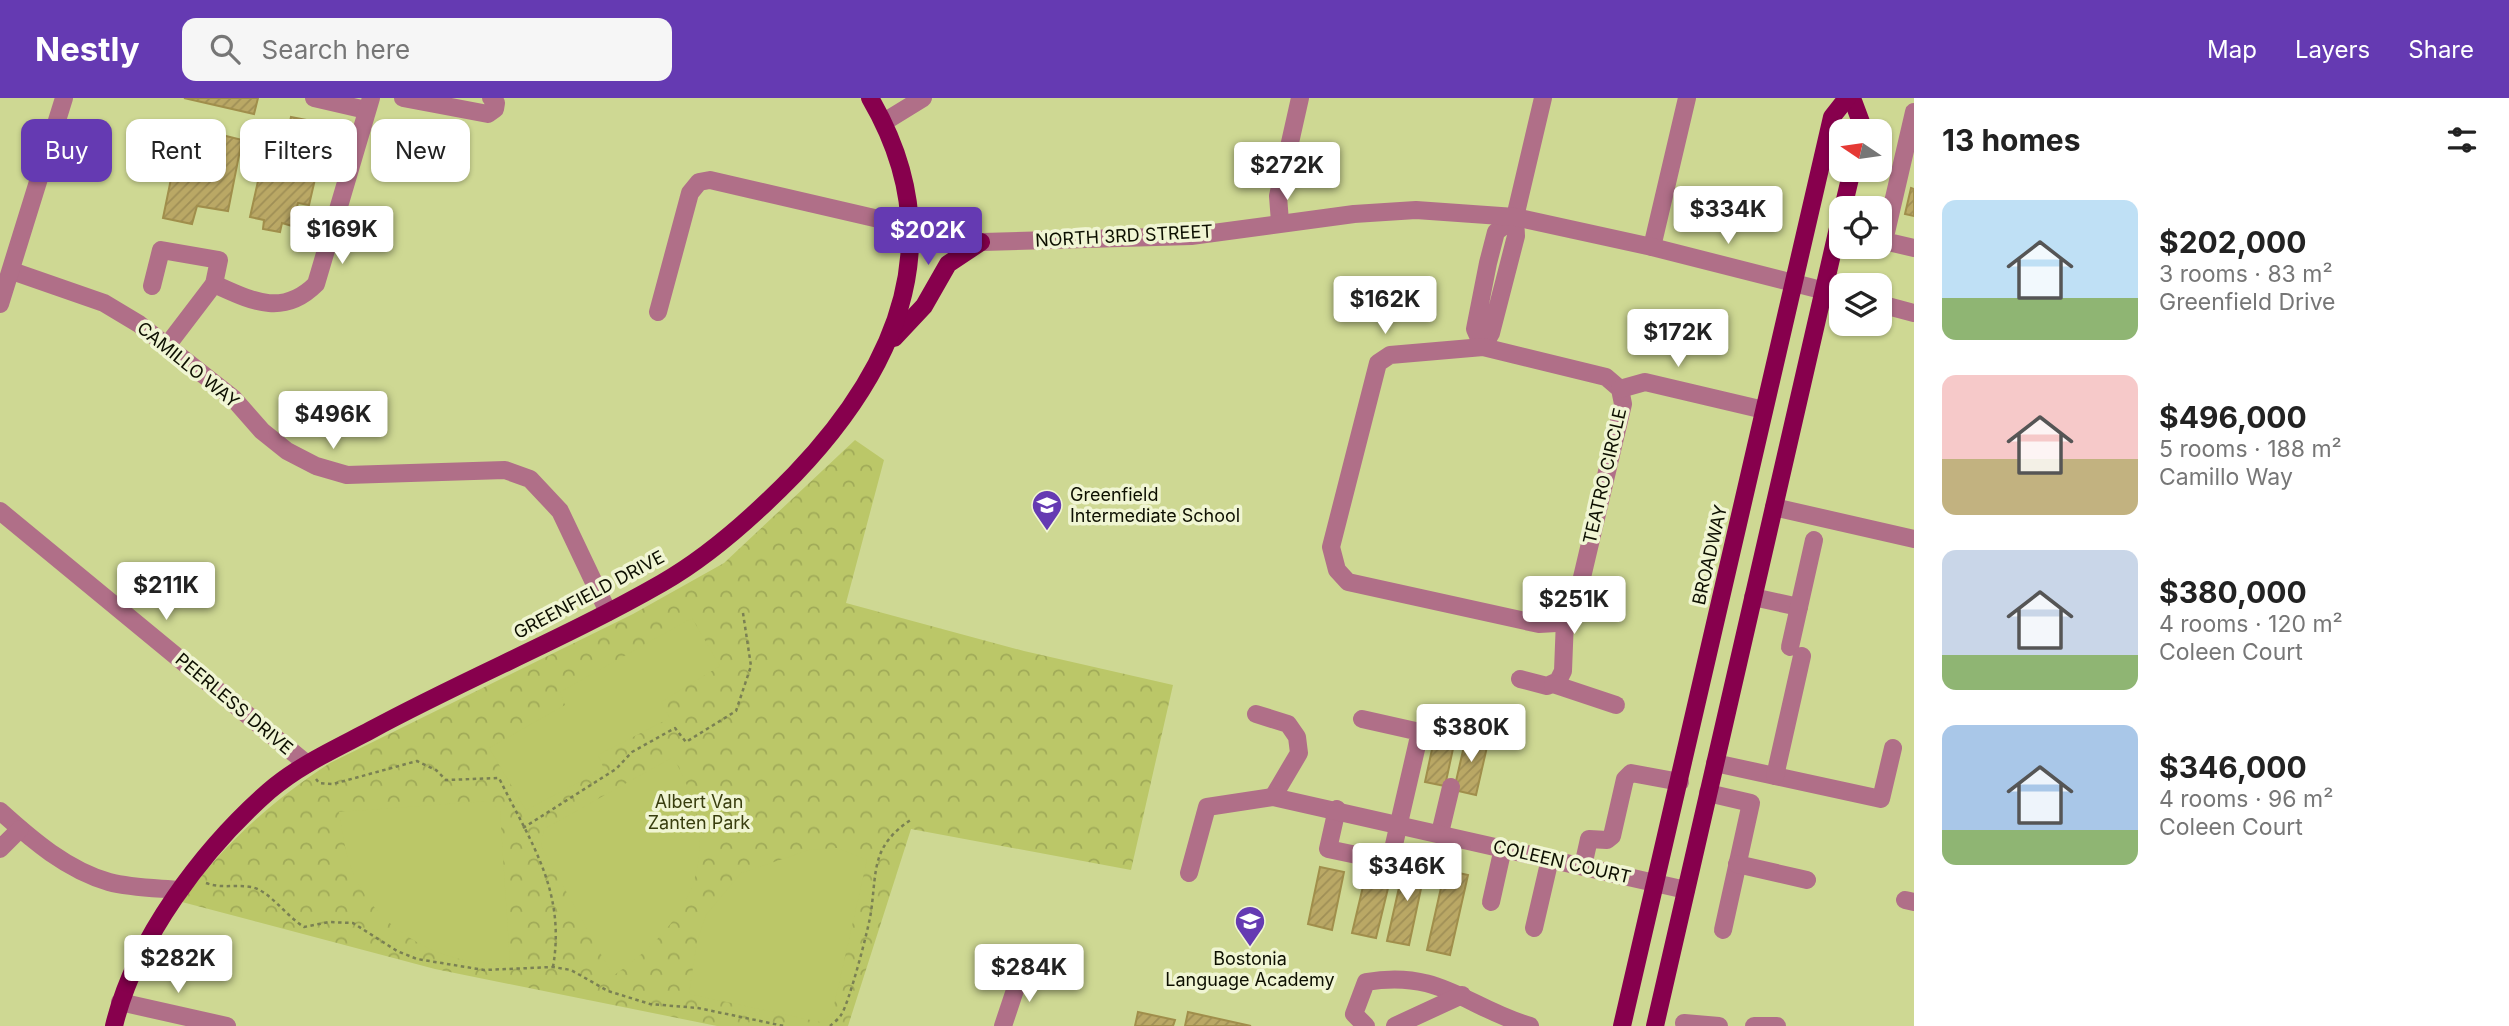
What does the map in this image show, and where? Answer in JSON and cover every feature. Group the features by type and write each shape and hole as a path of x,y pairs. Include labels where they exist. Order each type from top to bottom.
{"main road":[{"name":"GREENFIELD DRIVE","path":"114,1026 120,1002 185,883 205,856 270,791 307,764 392,718 608,612 665,581 719,544 766,504 819,448 863,388 887,346 906,289 911,229 905,181 884,122 870,98"},
{"name":"BROADWAY","path":"1622,1026 1657,884 1832,117 1850,98 1859,119"},
{"path":"887,346 924,306 948,264 981,242"},
{"path":"1656,1022 1831,259"}],"street":[{"path":"0,304 64,98"},
{"path":"214,284 259,304 289,299 308,292 316,284 369,104 314,98"},
{"path":"403,98 488,114 495,109 496,103 491,98"},
{"path":"884,122 923,98"},
{"path":"1280,222 1278,196 1300,98"},
{"path":"1483,347 1491,333 1516,236 1515,217 1543,98"},
{"path":"1652,247 1687,98"},
{"path":"1914,112 1884,241 1914,248"},
{"name":"NORTH 3RD STREET","path":"658,312 690,192 699,182 710,180 911,229 947,243 1191,236 1280,222 1416,210 1515,217 1829,290"},
{"path":"152,286 161,250 219,260 214,284 166,347"},
{"name":"CAMILLO WAY","path":"12,271 104,303 139,324 233,398 262,431 287,451 316,466 347,475 505,470 530,479 560,511 608,612"},
{"path":"1892,307 1914,313"},
{"name":"TEATRO CIRCLE","path":"1483,347 1606,377 1620,390 1623,404 1579,590 1565,619 1556,623 1539,624 1348,582 1337,570 1331,547 1378,363 1390,355 1483,347"},
{"path":"1620,390 1645,382 1764,410"},
{"path":"1773,507 1914,539"},
{"name":"PEERLESS DRIVE","path":"0,511 307,764"},
{"path":"1776,776 1796,651 1799,607 1814,540"},
{"path":"1753,597 1799,607"},
{"path":"1520,679 1547,686 1558,681 1563,671 1565,619"},
{"path":"1553,684 1616,705"},
{"path":"1256,714 1287,724 1300,745 1299,753 1273,797"},
{"path":"1337,809 1328,849 1390,862 1420,732 1362,719"},
{"path":"1715,763 1881,799 1893,748"},
{"path":"1583,866 1589,839 1607,840 1612,836 1625,779 1631,772 1680,782"},
{"path":"1440,833 1451,787"},
{"path":"1708,793 1751,803 1723,930"},
{"name":"COLEEN COURT","path":"1189,873 1206,807 1273,797 1337,809 1686,890"},
{"path":"0,811 66,864 87,875 111,883 185,883"},
{"path":"0,849 20,829"},
{"path":"1491,902 1503,848"},
{"path":"1534,928 1550,859"},
{"path":"1737,864 1807,880"},
{"path":"1003,1026 1021,972"},
{"path":"1366,1026 1354,1014 1366,982 1392,977 1416,979 1462,995 1530,1026"},
{"path":"1395,1026 1462,995"},
{"path":"120,1002 227,1026"},
{"path":"1656,1022 1719,1026"},
{"path":"1754,1026 1777,1026"}],"path":[{"path":"523,828 616,769 632,752 675,728 686,742 736,711 751,667 744,613"},
{"path":"307,764 319,783 333,784 417,761 436,770 446,780 499,778 550,882 558,942 553,967"},
{"path":"830,1026 842,1014 860,953 871,913 873,873 892,832 912,819"},
{"path":"185,883 217,888 251,887 270,896 281,911 304,926 329,922 353,923 397,951 416,959 484,970 553,967 571,970 608,991 650,1004 698,1008 784,1026"}],"green space":[{"name":"Albert Van Zanten Park","path":"855,440 884,460 846,603 1024,651 1173,685 1131,870 911,829 848,1026 717,1026 435,969 182,902 197,881 249,825 330,763 633,614 724,563"},
{"path":"692,618 720,666 661,702 670,718 598,755 604,769 526,810 489,748 565,705 560,692"},
{"path":"673,757 689,791 698,822 699,852 694,880 683,906 665,930 642,954 613,976 541,846 544,829"},
{"path":"488,801 500,811 510,963 466,960 444,954 424,946 387,920 371,904 351,868 339,812"},
{"path":"837,848 867,860 832,1014 820,1022 689,994 697,941 706,915 741,873 809,850"}],"building":[{"path":"184,98 258,98 254,114"},
{"path":"226,136 240,140 228,211 197,206 192,224 163,218 170,182 226,182"},
{"path":"258,182 314,182 309,205 298,203 292,226 282,223 280,232 263,229 264,220 250,217"},
{"path":"1911,188 1914,189 1914,216 1905,214"},
{"path":"1437,726 1457,730 1445,786 1425,782"},
{"path":"1467,733 1489,738 1476,795 1454,790"},
{"path":"1405,861 1426,865 1409,945 1387,941"},
{"path":"1320,867 1344,872 1332,930 1308,924"},
{"path":"1445,870 1468,875 1450,955 1427,950"},
{"path":"1365,878 1389,884 1376,938 1352,933"},
{"path":"1138,1012 1175,1020 1173,1026 1135,1026"},
{"path":"1188,1012 1251,1026 1185,1026"}],"place":[{"name":"Greenfield Intermediate School","path":"1047,532"},
{"name":"Bostonia Language Academy","path":"1250,948"}]}
